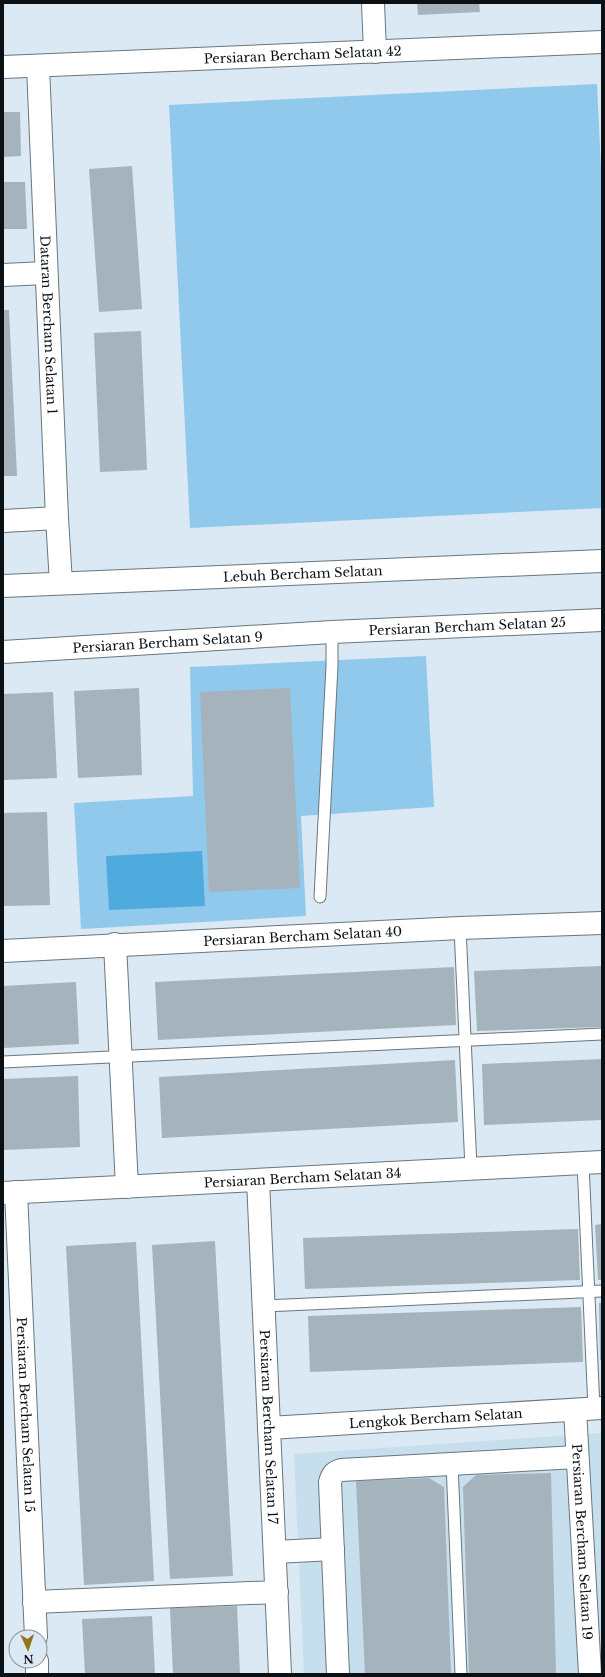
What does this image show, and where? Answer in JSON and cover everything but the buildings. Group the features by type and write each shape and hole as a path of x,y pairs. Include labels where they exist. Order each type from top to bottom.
{"street":[{"path":"373,3 375,52"},
{"name":"Persiaran Bercham Selatan 42","path":"3,67 602,42"},
{"name":"Dataran Bercham Selatan 1","path":"38,66 46,273 61,583"},
{"path":"3,275 46,273"},
{"path":"3,521 57,518"},
{"name":"Lebuh Bercham Selatan","path":"3,586 602,561"},
{"name":"Persiaran Bercham Selatan 25","path":"332,632 602,620"},
{"name":"Persiaran Bercham Selatan 9","path":"3,652 332,632"},
{"name":"Persiaran Bercham Selatan 40","path":"3,950 460,928 602,923"},
{"path":"115,944 122,1057 127,1187"},
{"name":"Persiaran Bercham Selatan 34","path":"10,1193 593,1162"},
{"name":"Persiaran Bercham Selatan 17","path":"258,1180 280,1674"},
{"name":"Persiaran Bercham Selatan 15","path":"10,1193 36,1629"},
{"name":"Lengkok Bercham Selatan","path":"269,1428 590,1409"},
{"name":"Persiaran Bercham Selatan 19","path":"590,1409 577,1457 590,1674"},
{"path":"338,1674 330,1482 331,1476 341,1470 577,1457"},
{"path":"275,1552 333,1549"},
{"path":"34,1602 277,1592"}],"lane":[{"path":"320,897 332,666 332,632"},
{"path":"460,928 471,1168"},
{"path":"3,1062 602,1034"},
{"path":"590,1409 589,1291 593,1162"},
{"path":"264,1306 602,1291"},
{"path":"452,1464 462,1674"}],"shaded area":[{"path":"597,84 602,191 602,508 190,528 169,105"},
{"path":"426,656 434,807 301,816 306,916 81,929 74,803 193,796 190,667"},
{"path":"202,851 205,906 109,910 106,856"},
{"path":"602,1433 602,1674 304,1674 294,1454"}]}
